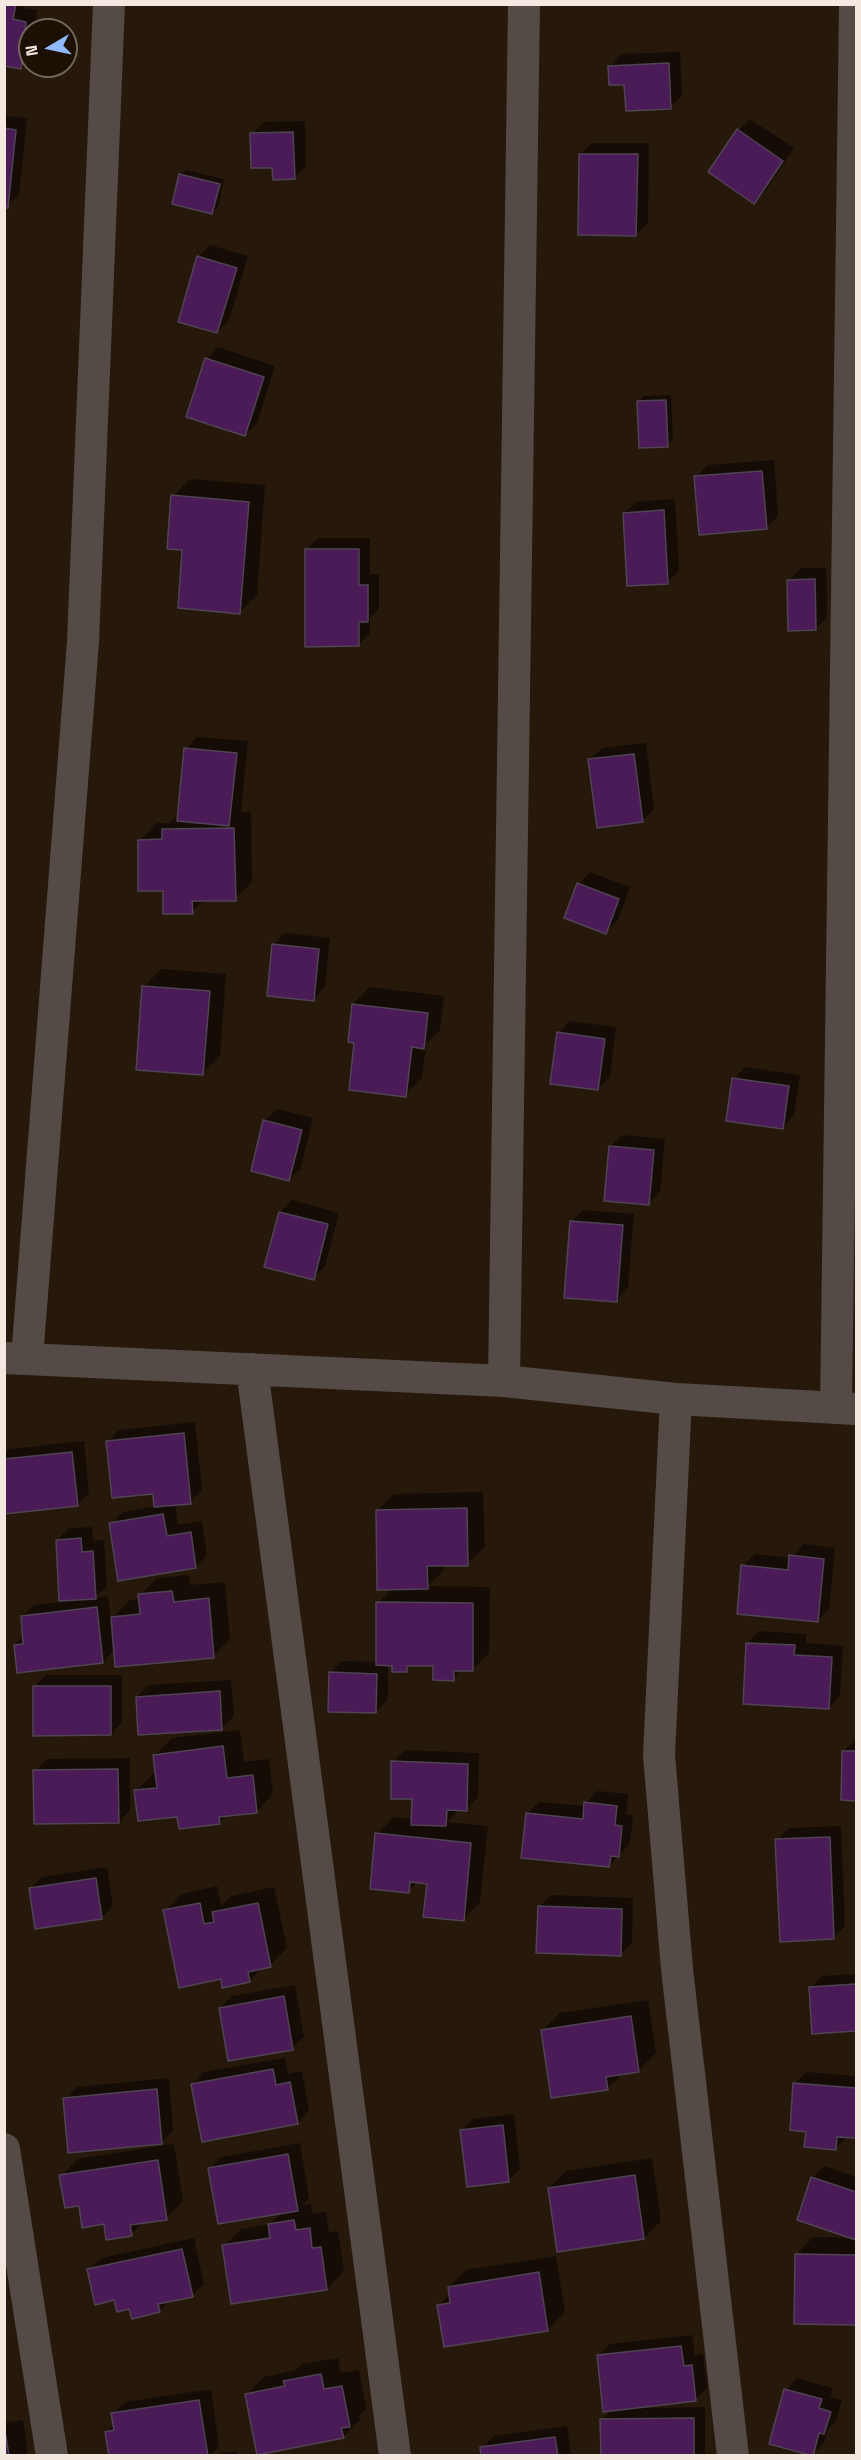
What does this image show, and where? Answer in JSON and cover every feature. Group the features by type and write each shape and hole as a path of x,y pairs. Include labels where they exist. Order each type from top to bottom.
{"street":[{"path":"109,4 84,642 16,1358 504,1382 676,1399 846,1408 855,4"},
{"path":"504,1382 524,4"},
{"path":"252,1369 394,2456"},
{"path":"676,1399 659,1755 677,1969 733,2456"},
{"path":"4,2149 52,2456"}],"building":[{"path":"4,4 16,4 13,19 18,20 18,68 4,66"},
{"path":"669,63 671,109 626,111 624,85 609,85 608,66"},
{"path":"4,128 16,130 8,208 4,208"},
{"path":"737,129 783,161 754,204 708,172"},
{"path":"293,132 295,179 273,180 272,168 251,168 250,133"},
{"path":"579,154 638,154 636,236 578,235"},
{"path":"179,174 220,184 212,214 172,204"},
{"path":"197,256 237,268 217,333 178,322"},
{"path":"205,358 264,377 245,436 186,417"},
{"path":"666,400 668,447 639,448 637,401"},
{"path":"762,471 767,529 699,535 694,476"},
{"path":"171,495 249,502 240,614 178,608 182,550 167,549"},
{"path":"664,510 668,584 627,586 623,513"},
{"path":"305,549 359,549 359,585 368,585 368,622 359,622 359,646 305,647"},
{"path":"815,579 816,630 788,631 787,580"},
{"path":"184,748 237,753 229,826 177,821"},
{"path":"634,754 643,822 597,828 588,759"},
{"path":"234,828 236,901 192,901 193,914 163,914 163,891 138,891 138,840 162,839 162,829"},
{"path":"577,883 619,899 606,934 564,918"},
{"path":"272,944 319,949 314,1001 267,996"},
{"path":"142,986 210,991 203,1075 136,1070"},
{"path":"352,1004 428,1013 424,1049 412,1047 406,1097 349,1090 354,1043 348,1042"},
{"path":"557,1032 605,1039 598,1090 550,1084"},
{"path":"732,1078 789,1086 783,1129 726,1121"},
{"path":"263,1120 302,1130 289,1181 251,1171"},
{"path":"609,1146 654,1150 649,1205 604,1201"},
{"path":"279,1212 328,1224 314,1280 264,1267"},
{"path":"570,1221 623,1225 617,1302 564,1298"},
{"path":"184,1433 191,1504 154,1507 153,1494 112,1498 106,1441"},
{"path":"72,1452 78,1506 4,1514 4,1459"},
{"path":"467,1508 468,1566 427,1566 428,1589 377,1590 376,1510"},
{"path":"163,1514 167,1536 191,1532 196,1568 118,1581 109,1523"},
{"path":"81,1538 82,1552 93,1551 96,1599 59,1601 56,1540"},
{"path":"789,1555 824,1559 818,1622 737,1614 741,1565 788,1570"},
{"path":"172,1591 174,1602 209,1598 214,1658 115,1667 111,1617 140,1614 138,1594"},
{"path":"376,1602 473,1603 473,1671 454,1671 454,1681 433,1680 433,1666 407,1666 407,1672 392,1672 392,1666 376,1665"},
{"path":"97,1607 103,1663 17,1673 14,1645 23,1644 21,1616"},
{"path":"746,1643 795,1645 794,1655 832,1657 829,1709 743,1704"},
{"path":"329,1672 377,1674 376,1713 328,1712"},
{"path":"33,1686 111,1686 111,1735 33,1736"},
{"path":"220,1691 222,1730 138,1735 136,1697"},
{"path":"223,1746 227,1778 253,1775 257,1813 219,1817 220,1824 179,1829 177,1817 138,1821 134,1790 157,1788 153,1755"},
{"path":"842,1751 856,1751 856,1801 841,1800"},
{"path":"391,1761 468,1764 467,1811 447,1810 446,1826 411,1825 412,1799 391,1799"},
{"path":"118,1769 119,1823 34,1824 33,1770"},
{"path":"584,1802 617,1806 615,1825 622,1826 619,1857 611,1856 609,1867 521,1858 526,1813 583,1819"},
{"path":"375,1833 471,1843 464,1921 423,1917 427,1884 410,1882 409,1893 370,1889"},
{"path":"830,1837 834,1939 780,1942 775,1839"},
{"path":"96,1878 102,1919 35,1929 29,1888"},
{"path":"200,1903 204,1924 214,1922 212,1912 258,1903 271,1967 248,1972 250,1982 222,1988 221,1979 179,1988 163,1910"},
{"path":"538,1906 622,1909 621,1956 536,1953"},
{"path":"856,1984 856,2031 812,2034 809,1987"},
{"path":"284,1996 293,2050 228,2061 219,2008"},
{"path":"631,2016 639,2072 606,2077 608,2090 551,2098 541,2030"},
{"path":"273,2069 276,2085 290,2082 298,2124 202,2142 191,2084"},
{"path":"793,2083 856,2088 856,2138 837,2137 836,2150 804,2147 806,2132 790,2130"},
{"path":"157,2089 162,2144 68,2153 63,2098"},
{"path":"503,2125 509,2182 467,2187 460,2130"},
{"path":"288,2154 298,2211 218,2224 208,2168"},
{"path":"158,2160 167,2220 130,2225 132,2236 106,2240 104,2224 82,2228 79,2206 65,2208 59,2175"},
{"path":"635,2175 644,2239 557,2252 548,2188"},
{"path":"811,2177 856,2192 856,2240 797,2220"},
{"path":"294,2220 296,2230 310,2228 312,2248 321,2247 327,2290 231,2304 222,2245 270,2238 268,2224"},
{"path":"182,2249 193,2297 158,2304 160,2312 132,2319 129,2309 117,2312 114,2300 95,2305 87,2269"},
{"path":"795,2254 856,2255 856,2325 794,2324"},
{"path":"539,2272 548,2331 444,2347 437,2305 450,2303 448,2287"},
{"path":"681,2346 684,2366 692,2365 696,2401 603,2412 597,2355"},
{"path":"321,2374 324,2389 342,2386 350,2427 341,2428 344,2438 257,2455 245,2394 285,2386 283,2381"},
{"path":"784,2389 822,2399 819,2408 831,2412 824,2434 819,2433 813,2456 769,2444"},
{"path":"199,2400 208,2456 109,2456 105,2432 114,2430 111,2413"},
{"path":"694,2418 694,2456 601,2456 600,2419"},
{"path":"4,2436 6,2436 9,2456 4,2456"},
{"path":"555,2437 558,2456 481,2456 480,2447"}]}
